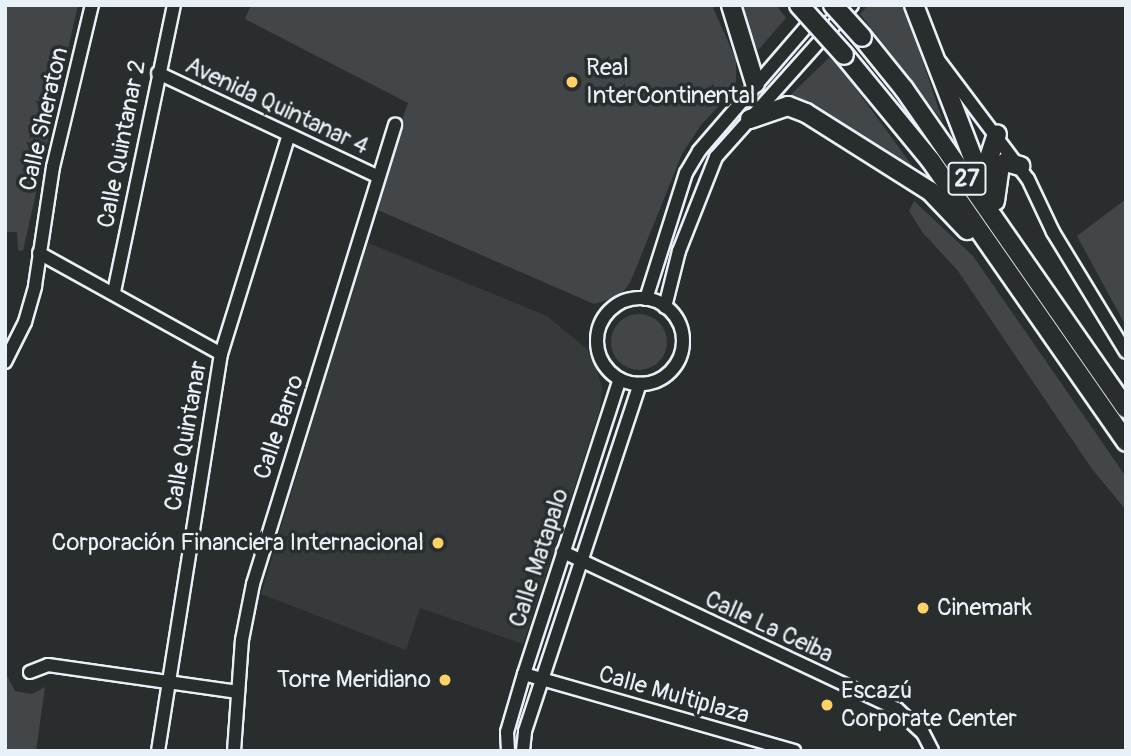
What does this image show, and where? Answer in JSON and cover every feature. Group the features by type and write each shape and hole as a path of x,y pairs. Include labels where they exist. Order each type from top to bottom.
{"highway":[{"path":"731,5 755,83"},
{"name":"27","path":"799,5 931,161 1126,442"},
{"path":"914,5 982,179 1069,324"},
{"name":"27","path":"846,7 862,37 904,89 1126,408"},
{"path":"750,120 788,106 864,149 930,191 1023,293"},
{"path":"982,179 997,134"},
{"path":"995,201 1000,166 1006,162 1020,166"}],"street":[{"name":"Calle Sheraton","path":"5,362 25,322 53,167 92,5"},
{"name":"Calle Quintanar 2","path":"114,292 174,5"},
{"path":"646,299 686,173 755,83 825,5"},
{"path":"665,307 678,251 704,181 728,140 750,120 846,7"},
{"path":"931,51 1020,166 1053,232 1126,352"},
{"name":"Avenida Quintanar 4","path":"158,73 377,176"},
{"name":"Calle Barro","path":"234,751 238,692 253,584 377,176 396,124"},
{"name":"Calle Quintanar","path":"158,751 221,354 289,135"},
{"path":"39,253 114,292 221,354"},
{"path":"646,299 665,307 682,335 680,357 666,376 640,384 620,379 598,352 598,329 619,304 646,299"},
{"name":"Calle Matapalo","path":"508,751 507,732 524,674 620,379"},
{"name":"Calle Matapalo","path":"523,751 525,731 640,384"},
{"path":"563,552 581,561"},
{"name":"Calle La Ceiba","path":"581,561 897,709 928,748"},
{"path":"30,672 48,664 238,692"},
{"name":"Calle Multiplaza","path":"524,674 794,751"}],"shaded area":[{"path":"5,5 78,5 23,251 18,250 17,232 5,232"},
{"path":"251,5 712,5 736,60 736,88 701,125 682,154 630,283 619,297 594,304 371,207 408,103 245,19"},
{"path":"736,5 776,5 786,18 758,50"},
{"path":"868,5 904,5 943,122 860,14"},
{"path":"829,58 838,64 916,171 855,137 826,113 786,99"},
{"path":"1126,199 1126,326 1077,236"},
{"path":"914,201 973,256 1111,455 1126,477 1126,510 1092,469 958,271 923,233 909,211"},
{"path":"366,242 547,316 587,349 597,371 602,388 600,409 523,644 420,608 406,650 261,594"},
{"path":"639,314 650,316 659,322 665,331 665,353 659,362 650,368 639,370 628,368 619,362 613,353 611,342 613,331 619,322 628,316"},
{"path":"5,672 15,691 32,694 45,687 36,751 5,751"}],"place":[{"name":"Real InterContinental","path":"572,82"},
{"name":"Corporación Financiera Internacional","path":"438,543"},
{"name":"Cinemark","path":"923,608"},
{"name":"Torre Meridiano","path":"445,680"},
{"name":"Escazú Corporate Center","path":"827,705"}]}
